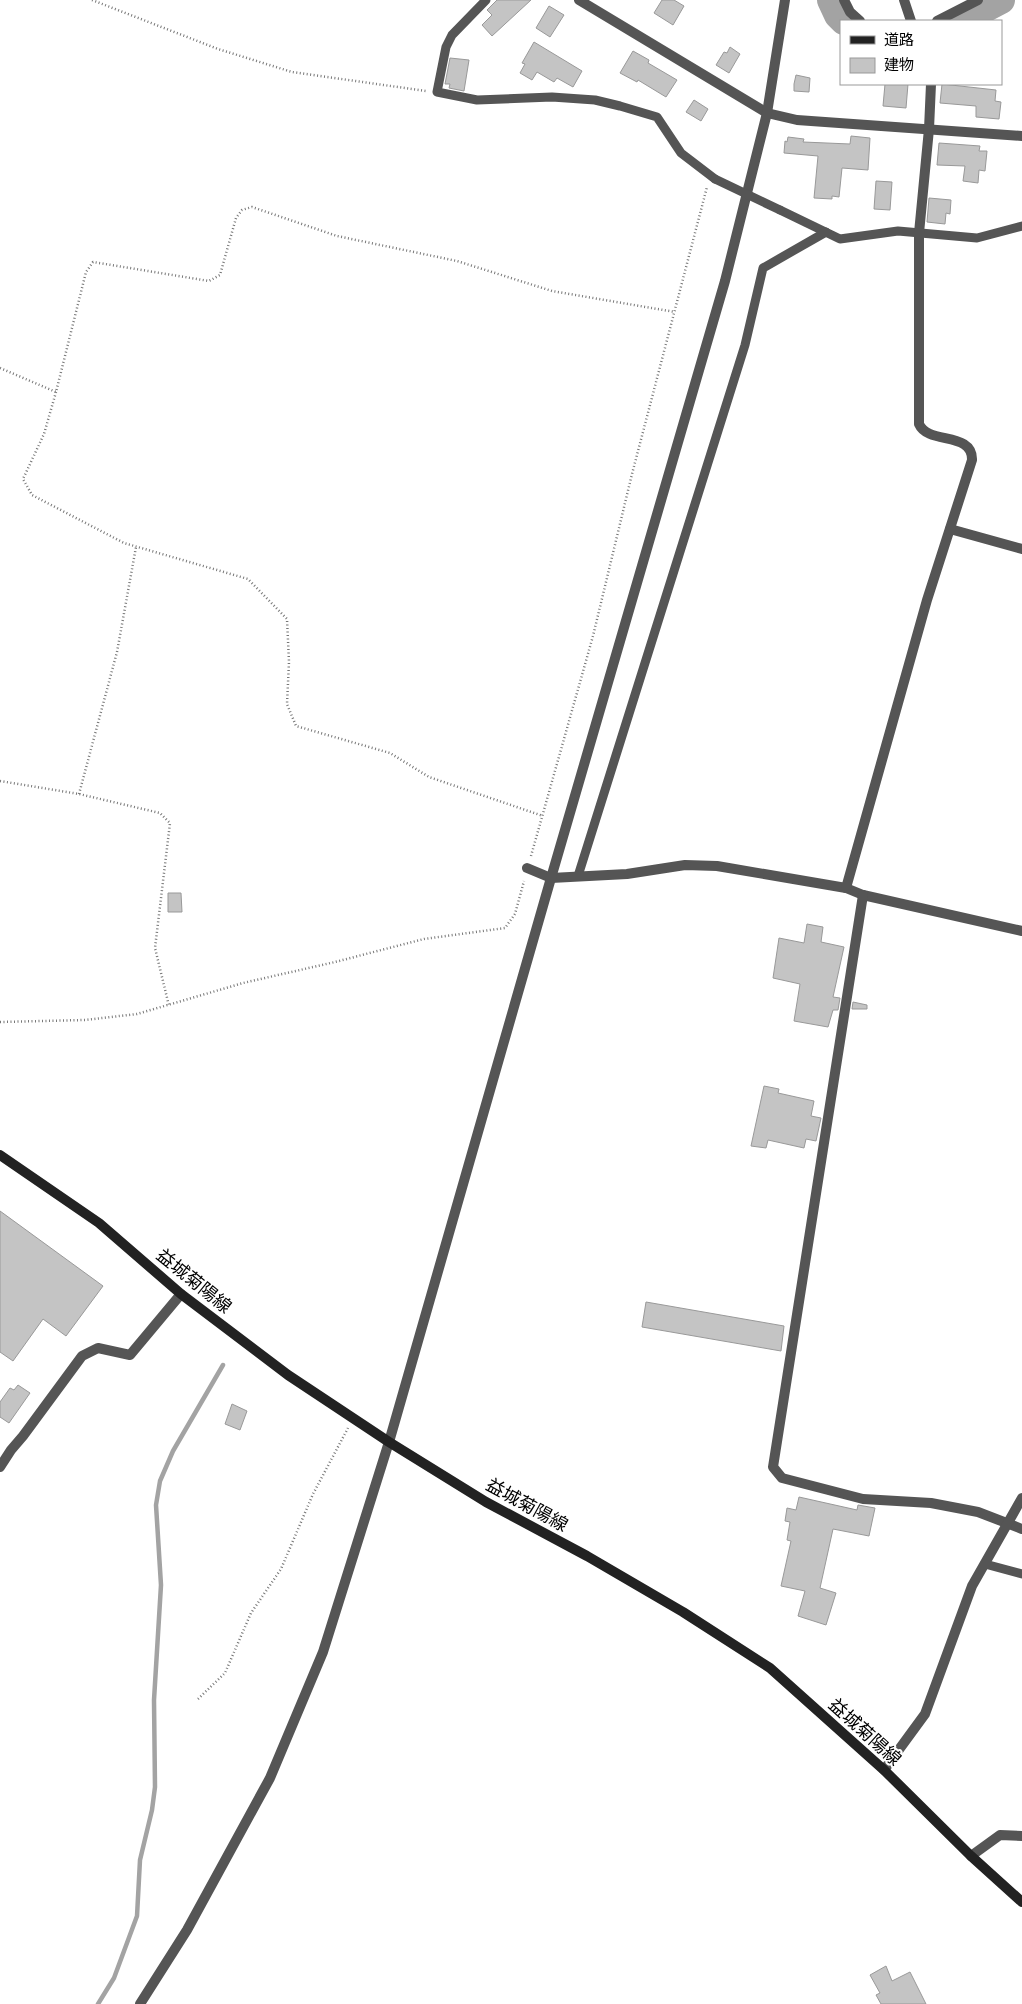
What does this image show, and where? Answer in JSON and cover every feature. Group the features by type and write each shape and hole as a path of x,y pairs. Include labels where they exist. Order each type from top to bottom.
{"main road":[{"name":"益城菊陽線","path":"0,1155 99,1223 181,1294 288,1375 389,1442 486,1502 587,1556 683,1612 770,1668 884,1770 971,1856 1022,1902"}],"street":[{"path":"579,0 767,113 798,120 1022,136"},
{"path":"140,2004 187,1930 270,1778 323,1652 389,1442 725,281 767,113 785,0"},
{"path":"844,0 850,12 859,20"},
{"path":"938,20 978,0"},
{"path":"905,3 911,20"},
{"path":"846,888 927,600 972,455 967,444 925,432 919,424 919,232 929,129 931,85"},
{"path":"950,529 1022,549"},
{"path":"528,868 551,878 627,874 685,865 717,866 846,888 863,895 1022,930"},
{"path":"863,895 773,1467 782,1478 863,1499 931,1503 978,1512 1022,1529"},
{"path":"0,1467 82,1356 98,1348 130,1355 181,1294"},
{"path":"884,1770 925,1714 972,1586 1022,1498"},
{"path":"971,1856 1000,1835 1022,1836"}],"lane":[{"path":"486,0 452,35 446,47 437,92 477,100 552,97 595,100 657,117 681,154 712,177 840,239 898,231 977,238 1022,226"},
{"path":"578,876 745,344 763,268 826,232"},
{"path":"985,1564 1022,1574"}],"path":[{"path":"92,0 218,49 292,72 437,92"},
{"path":"0,1022 85,1020 137,1014 243,983 424,940 505,928 515,914 593,636 632,474 712,177"},
{"path":"543,816 429,777 390,753 296,726 287,704 289,662 287,619 248,580 124,543 32,495 24,479 44,434 86,272 93,262 210,281 220,275 236,218 242,210 252,207 337,236 457,261 552,291 675,312"},
{"path":"0,368 56,392"},
{"path":"79,794 117,652 136,547"},
{"path":"0,781 79,794 160,813 170,823 155,948 168,1006"},
{"path":"198,1699 224,1673 251,1613 282,1569 313,1494 353,1418"}],"building":[{"path":"497,0 531,0 492,36 482,25 492,15 487,10"},
{"path":"662,0 674,0 684,6 673,25 654,13"},
{"path":"549,6 564,15 550,37 536,28"},
{"path":"534,42 582,71 573,87 557,78 554,82 537,72 532,80 520,73 525,64 522,63"},
{"path":"730,47 740,54 729,73 716,65 724,52 727,53"},
{"path":"633,51 649,60 648,63 677,80 666,97 638,80 637,82 620,73"},
{"path":"450,58 469,60 464,91 449,88 450,84 445,84"},
{"path":"796,75 810,78 809,92 794,91"},
{"path":"885,85 908,85 906,108 883,106"},
{"path":"942,85 996,90 995,101 1001,102 999,119 976,117 976,106 940,103"},
{"path":"694,100 708,109 701,121 686,112"},
{"path":"851,136 870,138 868,170 842,168 839,197 832,196 832,199 814,198 818,156 784,153 785,141 787,142 788,137 804,139 803,142 850,144"},
{"path":"939,143 980,146 979,151 987,151 985,171 979,170 978,183 963,181 965,166 937,165"},
{"path":"876,181 892,182 890,210 874,209"},
{"path":"929,198 951,200 950,214 946,213 945,224 927,222"},
{"path":"168,893 181,893 182,912 168,912"},
{"path":"807,924 823,927 821,942 844,947 833,997 840,998 838,1010 833,1010 828,1027 794,1021 800,984 773,978 779,938 804,943"},
{"path":"853,1002 867,1005 867,1009 852,1009"},
{"path":"764,1086 779,1089 778,1093 814,1101 811,1116 821,1118 816,1141 806,1139 804,1148 768,1140 766,1148 751,1146"},
{"path":"0,1211 103,1286 66,1336 43,1319 13,1361 0,1352"},
{"path":"646,1302 784,1326 781,1351 642,1327"},
{"path":"18,1385 30,1393 9,1423 0,1417 0,1402 10,1388 14,1390"},
{"path":"232,1404 247,1411 240,1430 225,1424"},
{"path":"799,1497 857,1510 858,1505 875,1508 869,1536 833,1529 820,1588 836,1593 826,1625 798,1616 805,1591 781,1586 791,1541 787,1540 790,1522 785,1521 787,1508 796,1510"},
{"path":"886,1966 892,1981 910,1972 926,2004 881,2004 876,1995 880,1993 870,1975"}],"waterway":[{"path":"831,0 838,15 843,20"},
{"path":"963,20 1001,0"},
{"path":"98,2004 114,1978 137,1916 140,1860 152,1810 155,1787 154,1700 161,1585 156,1505 160,1481 173,1451 223,1365"}]}
